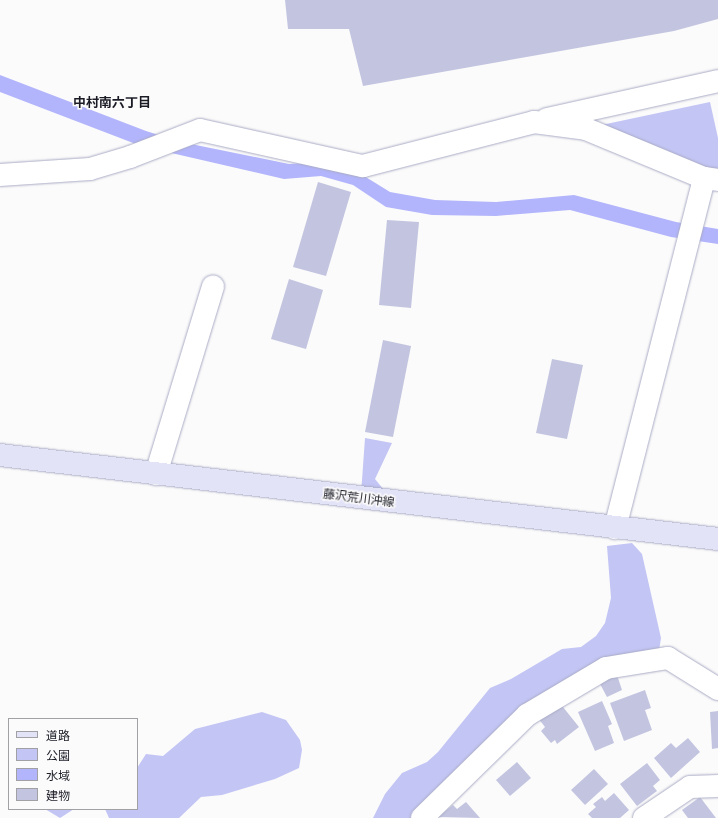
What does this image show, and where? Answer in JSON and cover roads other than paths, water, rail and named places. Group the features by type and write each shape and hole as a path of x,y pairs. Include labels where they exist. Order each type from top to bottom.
{"main road":[{"name":"藤沢荒川沖線","path":"0,456 718,539"}],"street":[{"path":"0,175 90,168 130,158 200,130 363,166 534,122 718,82"},
{"path":"534,122 586,129 711,179 615,528"},
{"path":"156,474 213,286"},
{"path":"422,818 527,715 606,668 668,658 718,689"},
{"path":"644,818 690,787 718,786"}],"water":[{"path":"0,75 146,131 181,142 289,164 326,162 356,171 390,192 435,200 496,202 574,195 676,222 718,229 718,244 671,237 570,210 496,216 432,215 386,207 353,185 321,176 284,179 141,146 0,92"}],"district":[{"name":"中村南六丁目","path":"112,102"}]}
